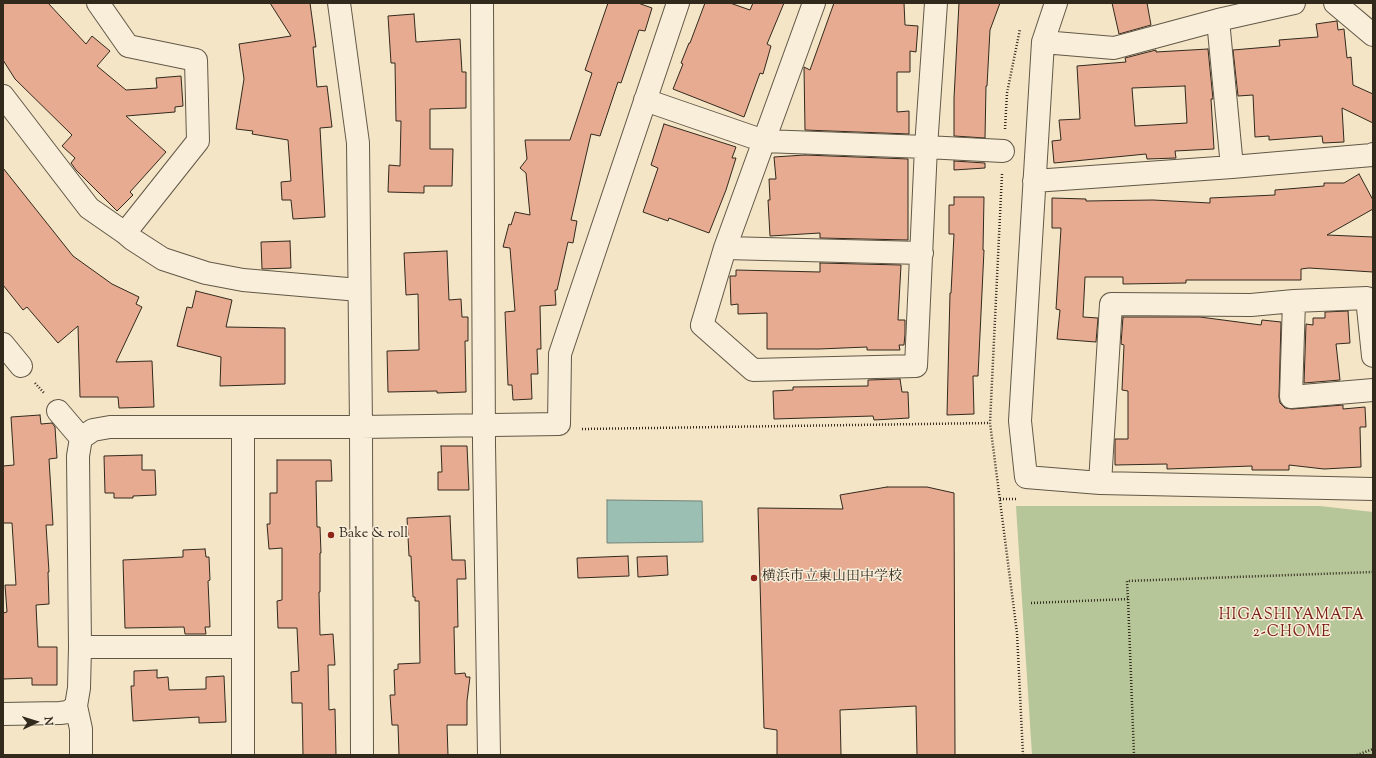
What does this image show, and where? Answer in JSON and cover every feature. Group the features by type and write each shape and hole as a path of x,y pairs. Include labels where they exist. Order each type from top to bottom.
{"street":[{"path":"98,3 128,46 196,60 198,141 125,233"},
{"path":"339,3 358,143 362,755"},
{"path":"482,3 484,426 489,755"},
{"path":"81,755 81,729 76,706 79,688 80,647 78,456 81,438 93,430 110,427 243,428 559,424 560,354 678,3"},
{"path":"814,3 725,248 702,325 753,370 916,366 926,147 936,3"},
{"path":"1056,3 1043,42 1034,181 1020,421 1026,478 1100,483 1373,489"},
{"path":"1043,42 1114,48 1218,20 1294,3"},
{"path":"1336,3 1373,35"},
{"path":"1218,20 1232,167"},
{"path":"646,100 764,141 1004,151"},
{"path":"6,107 89,208 163,259 206,273 242,280 359,290"},
{"path":"1034,181 1232,167 1373,154"},
{"path":"725,248 922,253"},
{"path":"1100,483 1111,304 1251,305 1294,301 1367,298 1373,356"},
{"path":"1294,301 1291,397 1373,390"},
{"path":"3,344 21,366"},
{"path":"58,411 81,438"},
{"path":"243,428 243,755"},
{"path":"80,647 243,647"},
{"path":"3,714 60,714 68,712 76,706"}],"path":[{"path":"1021,27 1007,93 990,423 1017,633 1023,755"},
{"path":"21,366 58,411"},
{"path":"559,424 583,429 990,423"},
{"path":"1134,755 1127,581 1373,572"},
{"path":"1031,603 1128,599"},
{"path":"1357,755 1373,748"}],"green space":[{"path":"1016,506 1320,506 1373,512 1373,755 1032,755"}],"water":[{"path":"607,500 702,501 703,542 607,543"}],"building":[{"path":"3,3 48,3 86,44 92,36 110,51 97,66 126,90 157,88 156,78 181,76 183,106 175,107 175,112 126,116 166,152 130,192 133,195 117,211 76,170 71,163 75,158 62,146 72,135 15,79 3,60"},
{"path":"270,3 310,3 316,47 313,47 317,87 327,86 332,127 320,128 325,217 293,219 291,200 282,200 281,182 291,181 288,140 252,134 253,131 236,129 244,79 239,44 291,36"},
{"path":"608,3 638,3 652,8 645,31 639,30 621,83 618,82 600,136 591,134 571,220 577,221 573,243 568,242 557,290 555,290 556,305 540,306 541,349 537,349 538,374 531,374 532,399 513,400 512,385 508,385 505,312 515,311 510,248 503,247 509,224 511,225 515,212 530,215 526,173 520,168 527,159 525,140 570,140 592,73 585,70"},
{"path":"705,3 730,3 750,10 753,3 784,3 767,44 771,46 763,74 760,73 744,117 673,89 683,64 681,63"},
{"path":"834,3 904,3 905,25 918,26 916,52 910,51 910,72 897,72 897,112 909,111 909,134 805,130 804,67 810,70"},
{"path":"959,3 1000,3 990,30 986,86 985,138 954,136 954,98"},
{"path":"1112,3 1147,3 1151,25 1119,34"},
{"path":"414,14 416,42 460,39 462,72 466,72 466,108 430,109 430,149 453,149 452,186 424,186 424,193 388,192 389,165 400,166 401,121 396,121 395,63 391,63 388,16"},
{"path":"1337,21 1338,30 1344,29 1347,58 1351,57 1353,85 1373,94 1373,123 1342,108 1344,142 1323,143 1322,136 1269,140 1269,136 1255,137 1253,95 1238,96 1233,50 1280,46 1279,40 1318,37 1316,24"},
{"path":"1208,49 1213,99 1211,99 1214,149 1175,151 1176,158 1147,159 1146,154 1054,163 1052,141 1061,140 1059,120 1080,119 1077,66 1126,62 1125,58 1156,50 1156,52","holes":["1185,86 1187,123 1135,126 1132,88"]},
{"path":"664,124 736,147 732,158 736,158 726,190 709,233 669,218 668,221 643,212 658,168 651,165"},
{"path":"805,155 908,159 908,240 820,238 820,233 770,236 768,200 770,200 769,179 776,179 774,157"},
{"path":"954,161 985,163 985,168 954,170"},
{"path":"3,168 73,256 112,284 139,297 136,304 142,307 116,362 152,361 154,407 119,408 118,397 80,397 78,326 58,343 27,307 23,310 3,285"},
{"path":"1359,174 1373,200 1373,209 1327,235 1373,237 1373,272 1309,268 1301,269 1301,280 1186,280 1186,283 1123,284 1123,277 1085,277 1083,317 1098,318 1096,342 1057,339 1060,310 1056,309 1061,228 1052,228 1052,198 1086,199 1086,201 1153,200 1210,203 1210,198 1275,195 1275,190 1324,186 1324,183 1344,183"},
{"path":"954,197 984,197 984,250 978,376 973,376 974,414 947,415 950,293 954,234 949,234 949,205 954,205"},
{"path":"290,241 291,268 262,269 261,242"},
{"path":"447,251 449,300 461,299 462,317 468,317 468,341 465,341 466,392 388,392 387,351 419,350 418,294 406,295 404,253"},
{"path":"820,263 901,265 898,320 905,320 905,334 904,345 899,345 900,350 867,350 867,347 767,349 767,313 738,314 738,304 731,305 730,276 736,276 736,270 820,272"},
{"path":"196,291 232,300 226,327 285,328 285,384 220,386 221,357 177,346 187,307 192,308"},
{"path":"1348,311 1350,343 1336,344 1340,380 1304,383 1306,324 1313,325 1313,318 1325,318 1325,312"},
{"path":"1123,317 1200,317 1261,325 1262,320 1281,322 1280,403 1285,408 1292,409 1343,405 1343,409 1365,407 1366,427 1360,427 1361,467 1324,469 1289,465 1289,470 1252,470 1252,466 1167,469 1167,464 1115,465 1115,439 1128,439 1128,391 1122,390 1124,345 1121,344"},
{"path":"900,379 902,392 908,392 909,418 874,420 873,416 774,419 773,391 793,390 793,387 868,386 868,380"},
{"path":"40,415 41,424 52,423 55,427 57,458 49,459 53,525 46,525 49,572 49,604 36,605 38,647 57,647 57,685 32,685 32,678 3,679 3,613 7,612 5,585 16,585 12,523 3,523 3,466 14,465 11,417"},
{"path":"441,446 467,446 469,490 438,490 438,472 442,472"},
{"path":"142,455 142,470 155,470 156,495 133,496 133,498 114,498 114,493 105,493 104,456"},
{"path":"277,460 331,460 332,481 316,481 317,527 320,527 321,553 319,592 320,635 333,634 335,665 328,665 329,710 335,709 336,755 303,755 302,703 292,703 291,672 299,671 297,628 278,628 277,601 282,600 282,548 269,549 267,524 270,524 270,493 277,493"},
{"path":"887,487 927,487 954,493 955,755 917,755 916,706 840,710 841,755 777,755 777,730 764,728 758,508 843,509 840,495"},
{"path":"450,516 452,560 465,560 466,579 457,579 458,627 454,627 455,674 465,673 466,677 470,677 467,701 467,725 447,725 448,755 399,755 398,725 392,725 390,695 395,695 394,670 398,669 398,664 420,663 419,601 415,601 415,597 413,597 407,518"},
{"path":"205,549 206,557 209,557 210,580 208,581 210,627 205,627 206,634 185,634 184,627 125,628 123,560 183,557 183,550"},
{"path":"628,556 629,576 578,578 577,558"},
{"path":"667,556 668,575 638,577 637,557"},
{"path":"157,670 157,678 168,677 169,690 206,689 206,677 224,676 226,722 199,723 199,717 133,721 131,686 134,686 134,671"}],"place":[{"name":"Bake & roll","path":"331,535"},
{"name":"横浜市立東山田中学校","path":"754,578"}],"district":[{"name":"HIGASHIYAMATA 2-CHOME","path":"1292,624"}]}
